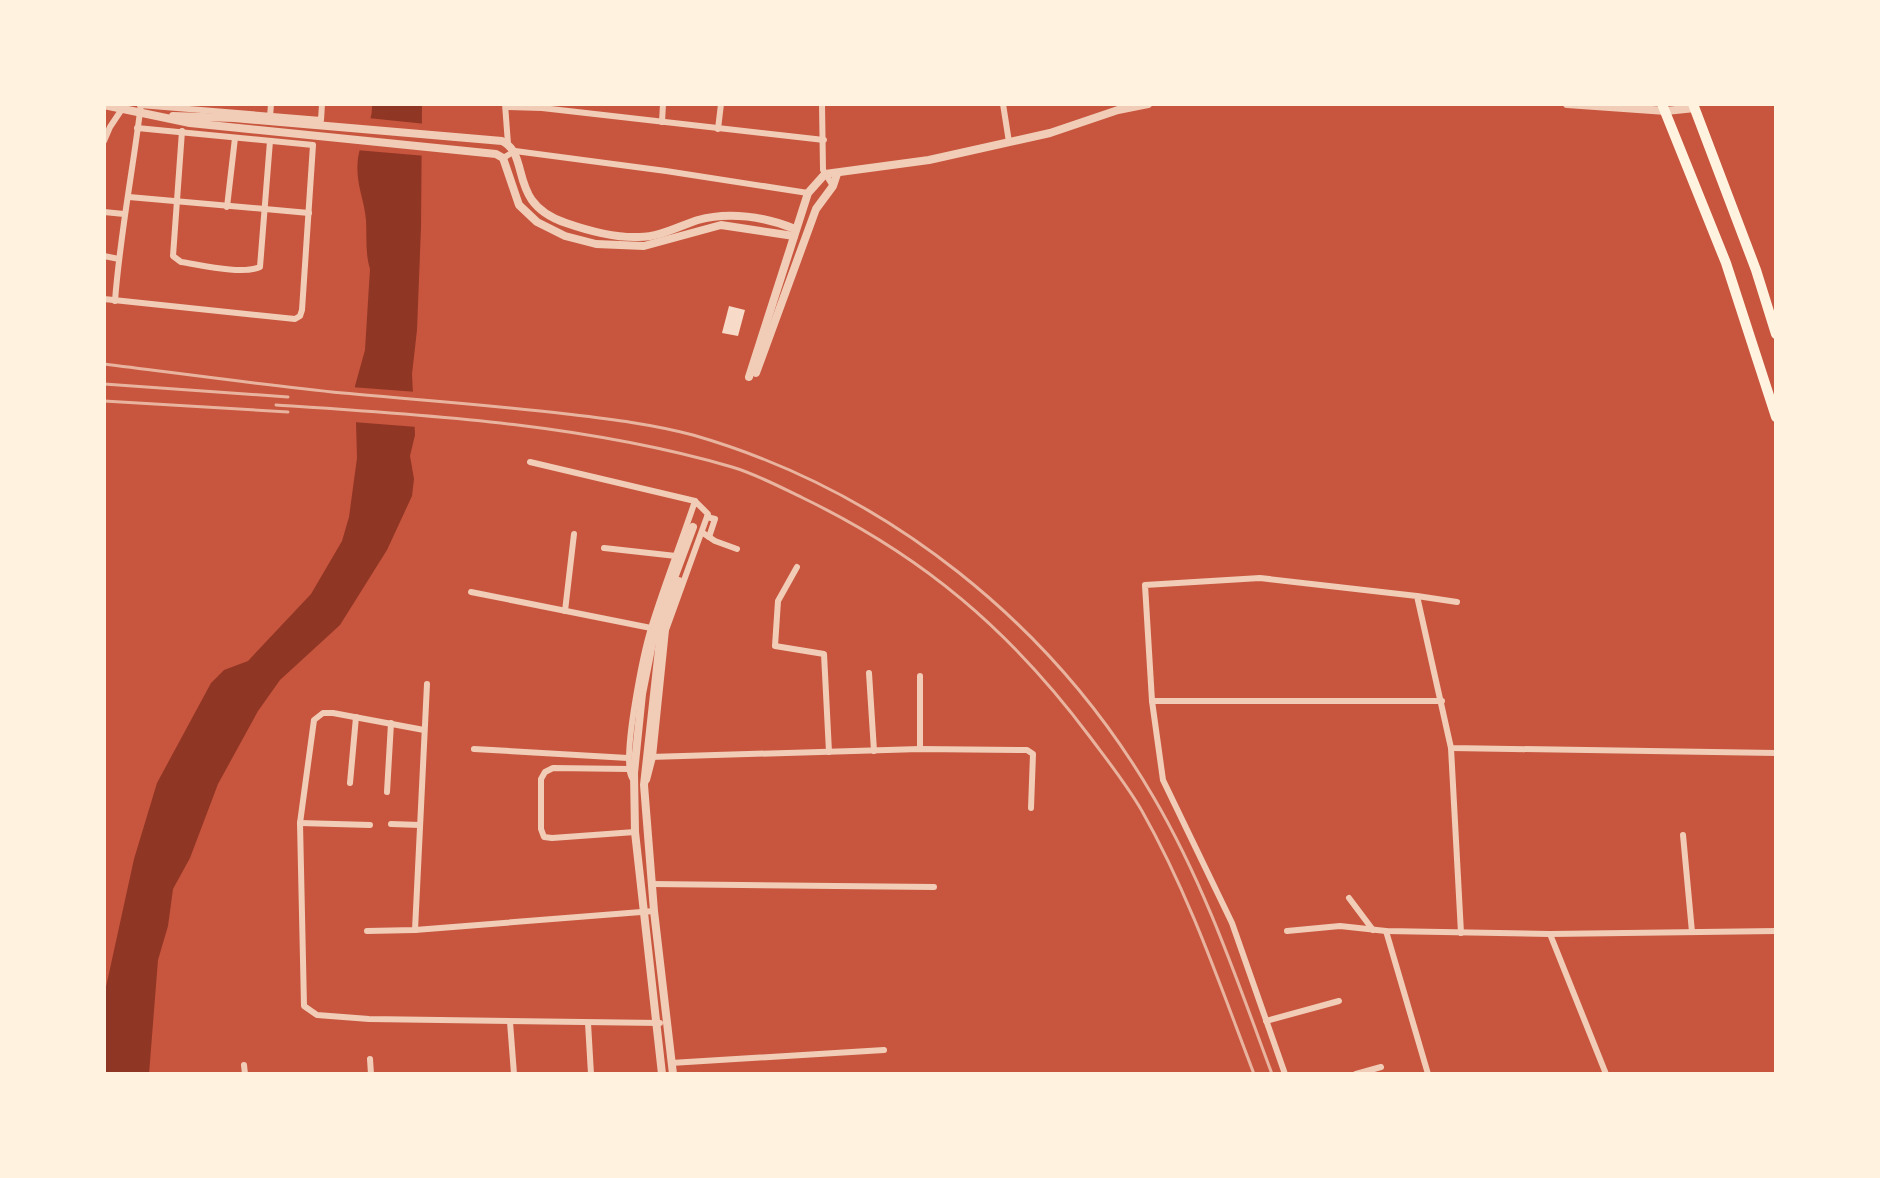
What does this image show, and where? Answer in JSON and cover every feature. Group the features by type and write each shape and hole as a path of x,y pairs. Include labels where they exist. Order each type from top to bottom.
{"main road":[{"path":"1694,106 1756,270 1776,334"},
{"path":"1664,107 1726,263 1776,417"}],"street":[{"path":"228,104 228,113"},
{"path":"270,117 271,104"},
{"path":"104,105 122,109 184,107 321,120 322,104"},
{"path":"662,122 663,104"},
{"path":"718,129 721,104"},
{"path":"822,104 825,174 833,186"},
{"path":"1003,104 1009,142"},
{"path":"837,174 833,186 816,209 751,378 808,193 825,174 929,160 1050,133 1118,107 1148,104"},
{"path":"1567,104 1694,106"},
{"path":"794,232 781,223 733,215 698,220 668,232 640,237 594,231 565,223 536,207 523,185 512,148 506,106 824,140"},
{"path":"140,108 190,123 482,151 503,158"},
{"path":"115,301 140,108"},
{"path":"104,141 122,109"},
{"path":"164,117 195,115 483,138 512,148 808,193"},
{"path":"104,299 295,319 302,310 313,145 137,128"},
{"path":"182,131 173,256 176,261 242,270 260,267 270,141"},
{"path":"227,207 235,138"},
{"path":"503,158 512,148"},
{"path":"503,158 519,205 537,222 565,236 596,244 644,246 721,225 794,232"},
{"path":"129,197 309,213"},
{"path":"104,212 124,214"},
{"path":"104,256 119,259"},
{"path":"530,462 695,501 708,514 661,631 650,757 644,785 651,884 649,912"},
{"path":"673,1074 662,1023 649,912 635,832 632,757 651,628 695,501"},
{"path":"701,532 737,549"},
{"path":"634,781 629,769 655,629 701,532"},
{"path":"565,611 574,534"},
{"path":"604,548 676,556"},
{"path":"797,567 778,601 774,642 778,647 824,654 829,752"},
{"path":"1285,1074 1232,923 1163,780 1152,701 1145,585 1260,578 1457,602"},
{"path":"471,592 651,628"},
{"path":"1417,596 1451,748 1461,933"},
{"path":"869,673 874,751"},
{"path":"920,676 920,749"},
{"path":"415,930 427,684"},
{"path":"1152,701 1442,701"},
{"path":"424,730 328,713 314,720 300,823 304,1006 317,1015 369,1019 662,1023"},
{"path":"350,783 356,717"},
{"path":"387,792 391,723"},
{"path":"1451,748 1776,753"},
{"path":"474,749 632,757"},
{"path":"650,757 920,749 1031,752 1031,808"},
{"path":"629,769 553,768 545,772 541,779 541,829 544,837 552,838 635,832"},
{"path":"300,823 370,825"},
{"path":"391,824 420,825"},
{"path":"1683,835 1692,932"},
{"path":"651,884 934,887"},
{"path":"1349,898 1373,930"},
{"path":"367,931 649,912"},
{"path":"1287,931 1340,926 1461,933 1776,931"},
{"path":"1386,931 1428,1074"},
{"path":"1550,934 1606,1074"},
{"path":"1266,1021 1339,1001"},
{"path":"510,1022 514,1074"},
{"path":"588,1023 591,1074"},
{"path":"662,1023 662,1074"},
{"path":"671,1063 884,1050"},
{"path":"370,1059 371,1074"},
{"path":"244,1065 245,1074"},
{"path":"1356,1074 1381,1067"}],"shaded area":[{"path":"372,104 422,104 421,227 412,374 415,435 410,456 414,479 412,496 387,550 340,625 280,680 258,711 218,784 190,858 173,889 168,926 158,960 149,1074 104,1074 104,996 134,859 157,783 211,683 224,670 248,661 311,594 342,541 349,517 357,458 355,386 365,350 370,269 357,167"}],"pier":[{"path":"368,118 426,124 426,156 356,150"},
{"path":"351,387 417,392 417,427 353,422"}],"building":[{"path":"729,306 745,310 738,336 722,333"}],"railway":[{"path":"104,364 313,390 567,414 662,428 693,435 764,460 833,491 897,529 958,572 1015,621 1067,676 1113,735 1154,798 1189,865 1219,933 1272,1074"},
{"path":"104,384 288,397"},
{"path":"104,401 288,412"},
{"path":"276,405 506,424 676,452 741,470 777,485 887,545 962,599 996,630 1060,698 1130,792 1159,842 1189,907 1254,1074"}]}
